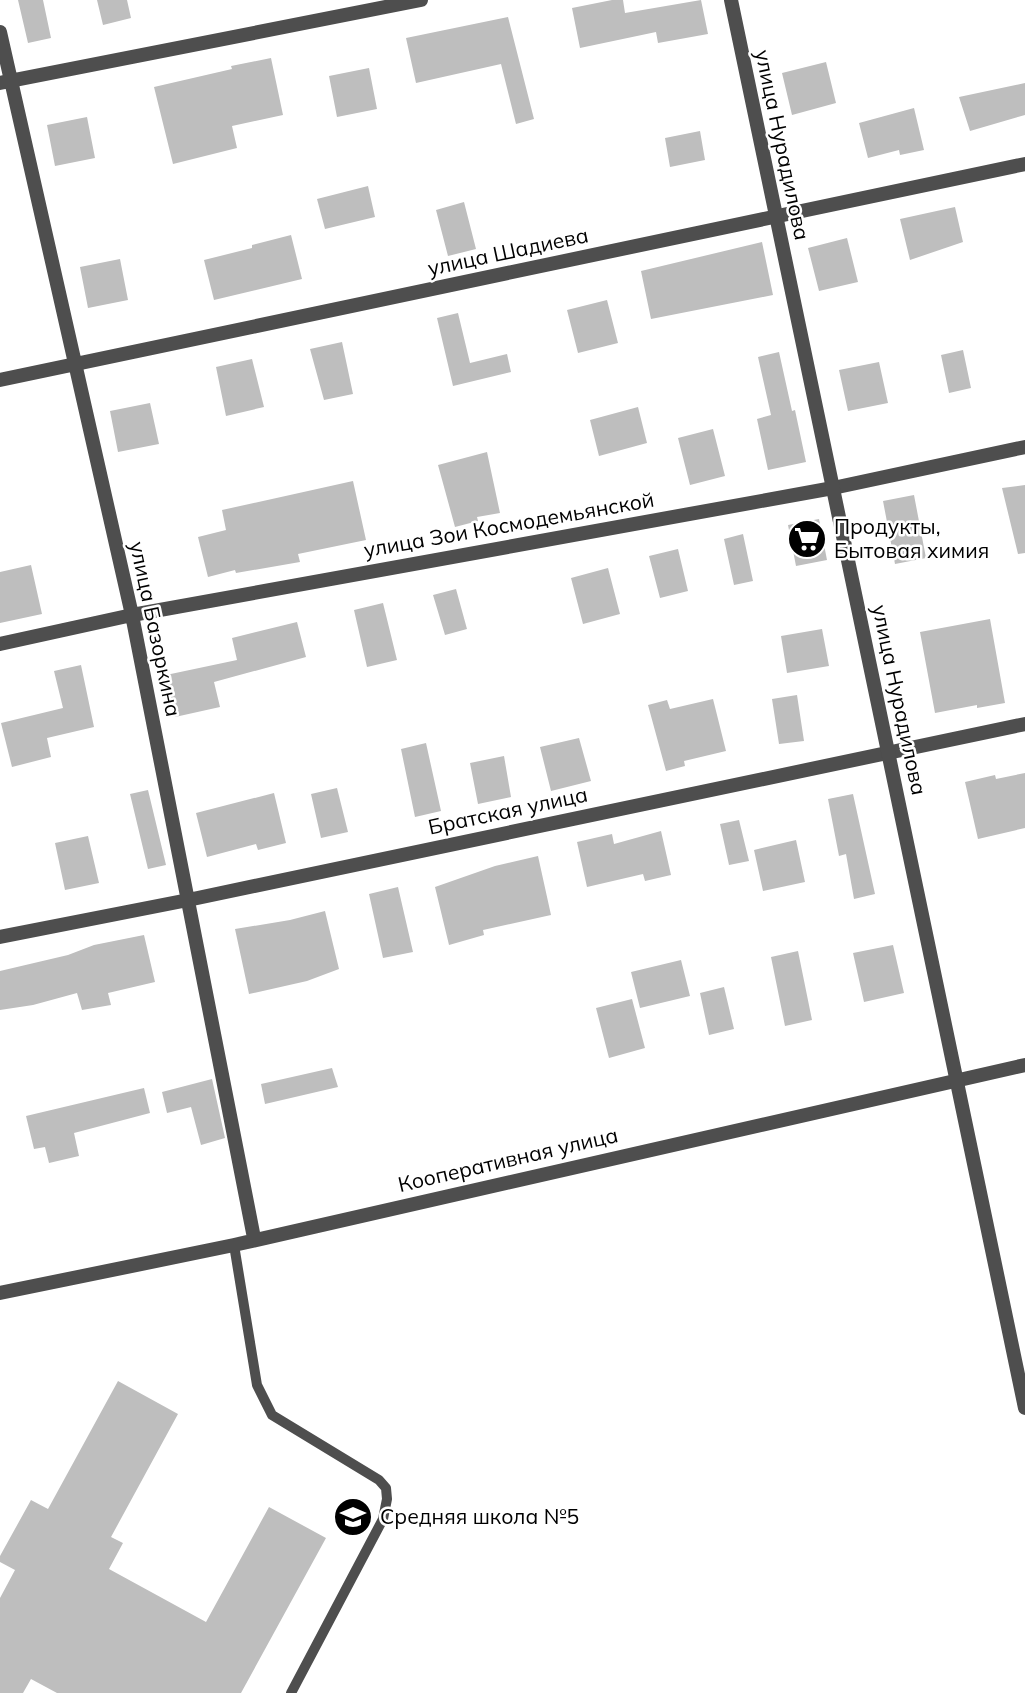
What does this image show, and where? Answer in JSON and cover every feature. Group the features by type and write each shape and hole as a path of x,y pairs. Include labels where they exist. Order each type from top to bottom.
{"street":[{"path":"5,81 421,0"},
{"name":"улица Нурадилова","path":"731,0 1025,1408"},
{"name":"улица Базоркина","path":"0,32 5,81 75,365 132,615 254,1238"},
{"name":"улица Шадиева","path":"0,380 1025,164"},
{"name":"улица Зои Космодемьянской","path":"0,644 132,615 833,488 1025,447"},
{"name":"Братская улица","path":"0,937 1025,724"},
{"name":"Кооперативная улица","path":"0,1293 234,1245 254,1238 1025,1065"}],"lane":[{"path":"234,1245 257,1385 272,1415 379,1480 386,1488 387,1499 378,1530 291,1693"}],"building":[{"path":"18,0 43,0 51,38 28,43"},
{"path":"97,0 127,0 131,18 103,25"},
{"path":"623,0 625,13 701,0 708,34 658,43 656,32 580,48 572,8"},
{"path":"508,17 534,119 516,124 501,64 416,83 406,38"},
{"path":"271,58 283,115 232,126 237,148 173,164 154,87"},
{"path":"826,62 836,103 792,115 782,73"},
{"path":"369,68 377,109 337,117 329,76"},
{"path":"1025,83 1025,115 970,131 959,97"},
{"path":"914,108 924,150 900,155 899,150 868,158 859,123"},
{"path":"87,117 95,158 55,166 47,125"},
{"path":"700,131 705,160 670,167 665,138"},
{"path":"368,186 375,217 325,229 317,199"},
{"path":"464,202 476,249 448,256 436,210"},
{"path":"955,207 963,242 910,260 900,219"},
{"path":"291,235 302,279 214,300 204,260"},
{"path":"847,238 858,282 819,291 808,248"},
{"path":"762,242 773,295 651,319 641,271"},
{"path":"120,259 128,300 88,308 80,267"},
{"path":"607,300 618,343 578,353 567,310"},
{"path":"458,313 470,363 507,354 511,372 453,386 437,318"},
{"path":"342,342 353,394 324,400 310,349"},
{"path":"963,350 971,388 949,393 941,355"},
{"path":"779,352 806,462 768,470 757,419 771,415 758,357"},
{"path":"252,359 264,407 226,416 216,367"},
{"path":"879,362 888,403 848,411 839,370"},
{"path":"150,403 159,444 118,452 110,411"},
{"path":"638,407 647,443 599,456 590,420"},
{"path":"713,429 725,476 690,485 678,438"},
{"path":"487,452 500,513 477,517 478,521 455,527 438,465"},
{"path":"353,481 366,540 298,554 300,562 236,573 235,570 208,577 198,537 226,530 222,510"},
{"path":"1025,485 1025,553 1018,554 1002,488"},
{"path":"914,495 926,558 895,564 883,501"},
{"path":"819,519 827,560 796,566 788,525"},
{"path":"743,534 753,581 734,585 724,539"},
{"path":"678,549 688,591 660,598 649,556"},
{"path":"31,565 42,614 0,623 0,572"},
{"path":"608,568 620,614 583,624 571,578"},
{"path":"456,589 467,629 445,635 433,595"},
{"path":"383,603 397,660 367,667 354,610"},
{"path":"990,619 1005,703 935,713 920,632"},
{"path":"297,622 306,657 214,682 220,707 175,717 166,675 237,660 232,638"},
{"path":"822,629 829,666 787,673 781,636"},
{"path":"81,665 94,727 47,738 51,757 12,767 1,723 63,708 54,671"},
{"path":"797,695 804,741 779,744 772,699"},
{"path":"713,699 726,751 684,761 685,766 666,771 648,705 667,700 670,709"},
{"path":"579,738 591,781 551,791 540,747"},
{"path":"426,743 441,811 415,817 401,749"},
{"path":"504,756 511,797 478,804 470,763"},
{"path":"1025,773 1025,828 978,839 965,782 995,775 996,779"},
{"path":"337,788 348,832 321,838 311,794"},
{"path":"148,790 166,865 148,869 130,794"},
{"path":"274,793 286,843 258,850 256,844 207,857 196,813"},
{"path":"853,794 875,894 854,899 846,854 839,856 828,799"},
{"path":"739,820 749,861 729,865 720,824"},
{"path":"661,831 671,875 645,881 643,874 587,887 577,842 612,834 614,844"},
{"path":"88,836 99,883 65,890 55,843"},
{"path":"796,840 805,882 763,891 754,850"},
{"path":"538,856 551,915 483,930 484,935 449,945 435,887 495,866"},
{"path":"398,887 413,952 383,958 369,894"},
{"path":"325,911 339,969 307,981 249,994 235,929"},
{"path":"144,935 155,982 108,993 111,1005 82,1010 77,993 33,1005 0,1010 0,971 68,955 94,945"},
{"path":"893,945 904,993 864,1002 853,953"},
{"path":"798,951 812,1020 785,1026 771,957"},
{"path":"681,960 690,996 640,1008 631,972"},
{"path":"724,987 734,1029 709,1035 700,993"},
{"path":"632,999 645,1048 609,1058 596,1008"},
{"path":"332,1068 338,1087 265,1104 261,1084"},
{"path":"212,1079 225,1138 201,1145 191,1107 167,1113 162,1092"},
{"path":"144,1088 150,1113 74,1133 79,1156 49,1163 45,1147 34,1149 26,1116"},
{"path":"118,1381 178,1414 111,1537 123,1543 109,1569 206,1622 269,1507 326,1538 241,1693 57,1693 31,1679 23,1693 0,1693 0,1598 15,1570 0,1562 0,1556 31,1500 48,1509"}],"place":[{"name":"Продукты, Бытовая химия","path":"807,539"},
{"name":"Средняя школа №5","path":"353,1517"}]}
